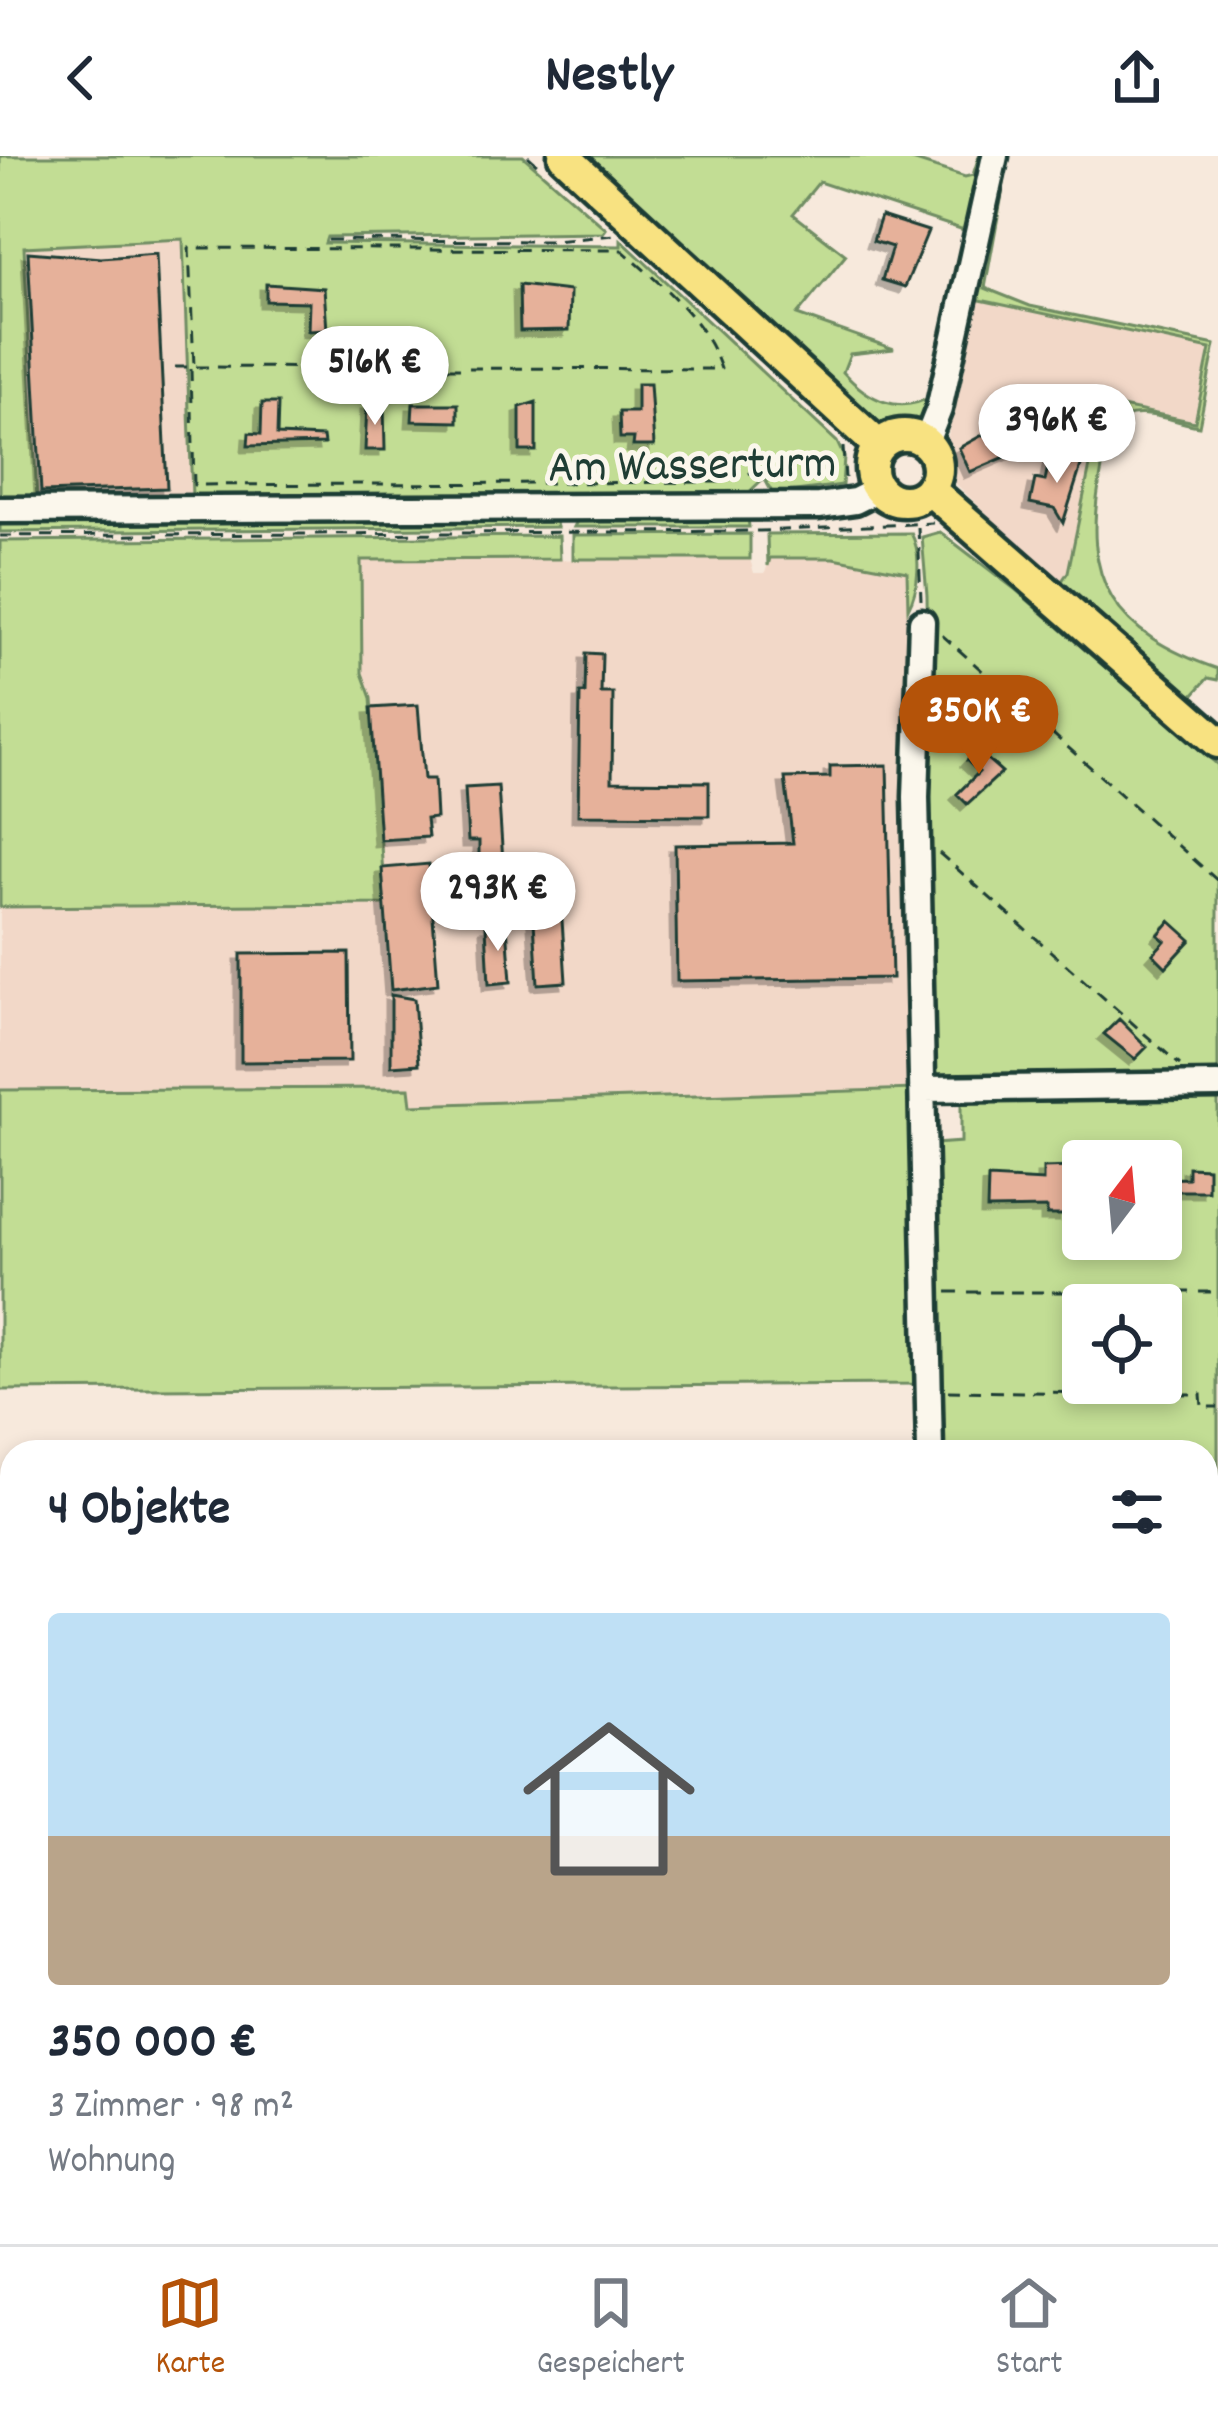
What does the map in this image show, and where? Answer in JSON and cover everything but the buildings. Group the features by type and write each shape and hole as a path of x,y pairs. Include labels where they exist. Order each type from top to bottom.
{"main road":[{"path":"563,156 879,446"},
{"path":"939,498 935,441 902,435 879,446 871,468 879,489 900,501 939,498 1218,742"}],"street":[{"path":"935,441 995,156"},
{"name":"Am Wasserturm","path":"0,510 819,506 855,501 879,489"},
{"path":"922,622 918,844 930,1440"},
{"path":"925,1089 1207,1085"}],"path":[{"path":"328,240 588,239 610,237 635,220"},
{"path":"175,367 192,367 626,368 722,369 715,348 689,315 622,250 189,248 192,367 194,484 719,482 757,471"},
{"path":"935,441 948,479 959,494 939,498"},
{"path":"0,536 918,527 922,622 1218,881"},
{"path":"918,844 935,850 1207,1085"},
{"path":"927,1292 1218,1292"},
{"path":"928,1390 1201,1394 1202,1407 1218,1407"}],"shaded area":[{"path":"184,239 192,497 37,499 24,246"},
{"path":"971,298 1210,349 1195,422 1103,403 1068,573 1060,584 955,483 947,442 950,425 945,422"},
{"path":"770,558 834,558 908,572 915,1089 410,1105 408,1088 0,1090 0,907 384,904 371,698 362,673 361,560 750,559 754,573 765,573"}],"green space":[{"path":"0,156 523,156 606,229 603,233 327,237 325,243 621,246 621,240 837,442 844,457 842,485 773,494 764,478 747,494 192,497 183,239 24,247 37,499 0,499"},
{"path":"575,156 900,156 965,177 973,175 979,156 987,156 964,230 819,182 793,214 846,255 797,315 894,349 850,354 843,372 863,391 885,402 908,404 932,396 925,422 889,427 861,411"},
{"path":"1000,156 1009,156 985,288 1030,306 1215,345 1199,426 1134,415 1113,427 1101,474 1096,545 1101,574 1129,620 1152,639 1218,669 1218,680 1208,678 1193,695 1218,722 1060,584 1068,572 1103,403 1195,422 1210,349 971,298"},
{"path":"554,517 557,527 0,532 0,520"},
{"path":"579,517 748,518 749,527 574,527"},
{"path":"940,532 1016,590 1218,765 1218,1074 934,1078 927,595 922,537"},
{"path":"911,533 918,571 908,609 907,572 834,558 770,558 768,566 767,534"},
{"path":"750,534 750,559 573,559 573,535"},
{"path":"559,536 560,559 361,560 362,673 371,698 385,904 0,907 0,541"},
{"path":"409,1088 411,1105 915,1089 918,1384 0,1390 0,1090"},
{"path":"1218,1093 1218,1440 940,1440 935,1144 961,1142 961,1097"}]}
